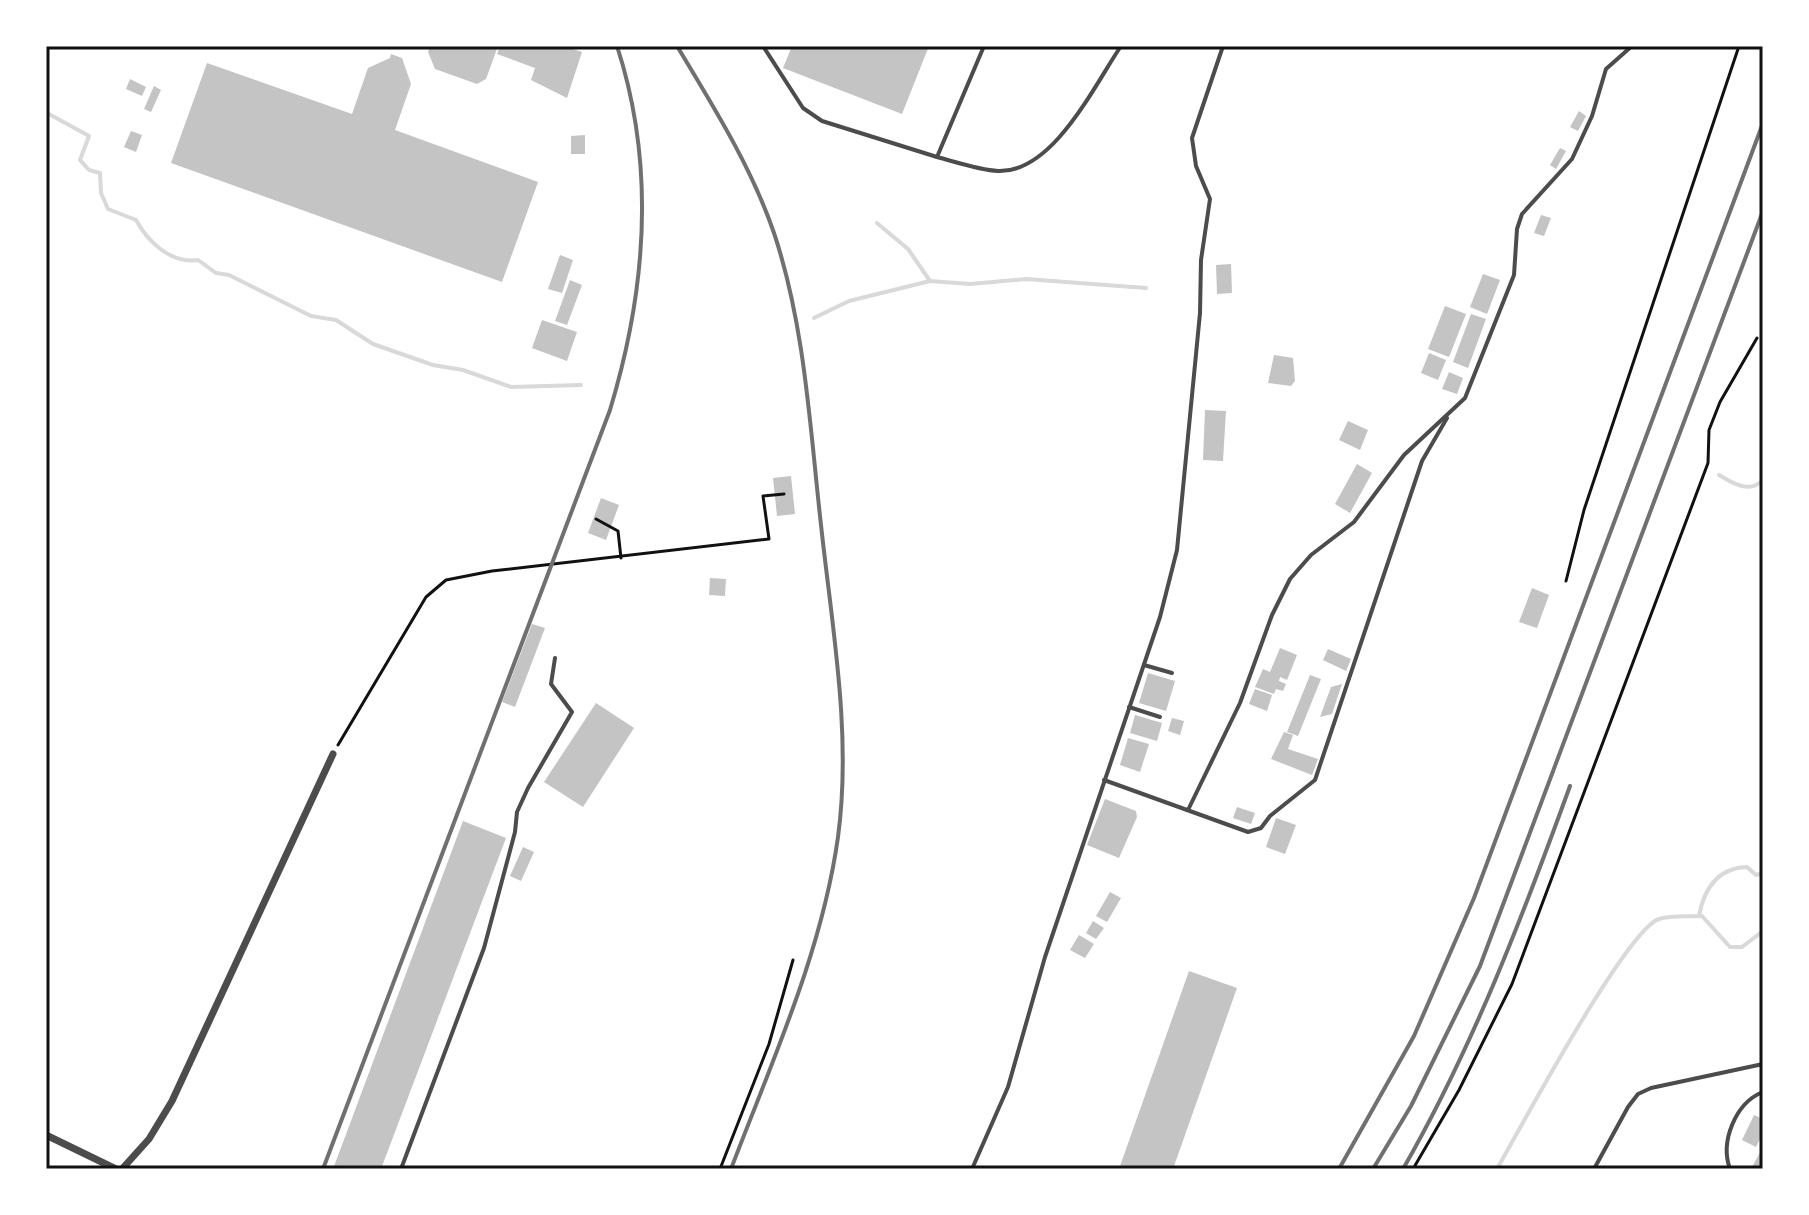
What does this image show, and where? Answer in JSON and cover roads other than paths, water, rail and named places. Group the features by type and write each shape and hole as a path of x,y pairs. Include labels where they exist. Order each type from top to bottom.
{"street":[{"path":"46,1135 119,1169 149,1139 172,1101 333,754"}],"lane":[{"path":"763,46 803,108 822,121 937,157 998,171 1037,161 1054,145 1121,46"},
{"path":"937,157 984,46"},
{"path":"972,1169 1008,1087 1045,957 1160,617 1179,538 1187,418 1200,313 1201,260 1210,199 1196,166 1192,138 1223,46"},
{"path":"1188,810 1240,703 1272,615 1290,579 1311,555 1354,522 1404,455 1465,398 1514,275 1517,229 1522,214 1572,159 1592,116 1606,69 1632,46"},
{"path":"1104,780 1254,831 1315,780 1422,461 1451,411"},
{"path":"401,1169 484,948 515,832 517,812 572,712 551,684 555,658"},
{"path":"1144,665 1172,673"},
{"path":"1129,707 1160,717"},
{"path":"1594,1169 1638,1094 1651,1088 1763,1064"},
{"path":"1730,1169 1726,1141 1736,1118 1753,1096 1763,1092"}],"waterway":[{"path":"49,114 89,136 80,160 89,170 100,173 101,193 108,209 136,220 147,236 170,255 198,260 216,273 229,275 311,316 336,320 373,344 433,365 463,370 511,387 581,385"},
{"path":"877,223 908,249 930,281"},
{"path":"814,318 849,301 930,281 970,284 1026,279 1146,288"},
{"path":"1719,475 1747,487 1763,480"},
{"path":"1699,916 1708,889 1720,876 1747,867 1756,875 1763,873"},
{"path":"1497,1169 1599,992 1644,931 1659,919 1702,916 1730,947 1742,947 1763,931"}],"railway":[{"path":"323,1169 610,410 622,365 632,320 642,228 637,137 617,46"},
{"path":"677,46 730,137 765,208 793,304 805,378 842,720 842,798 838,837 820,922 794,1006 731,1169"},
{"path":"1339,1169 1414,1036 1474,898 1763,123"},
{"path":"1373,1169 1411,1106 1480,966 1763,211"},
{"path":"1403,1169 1474,1029 1515,933 1570,786"}]}
